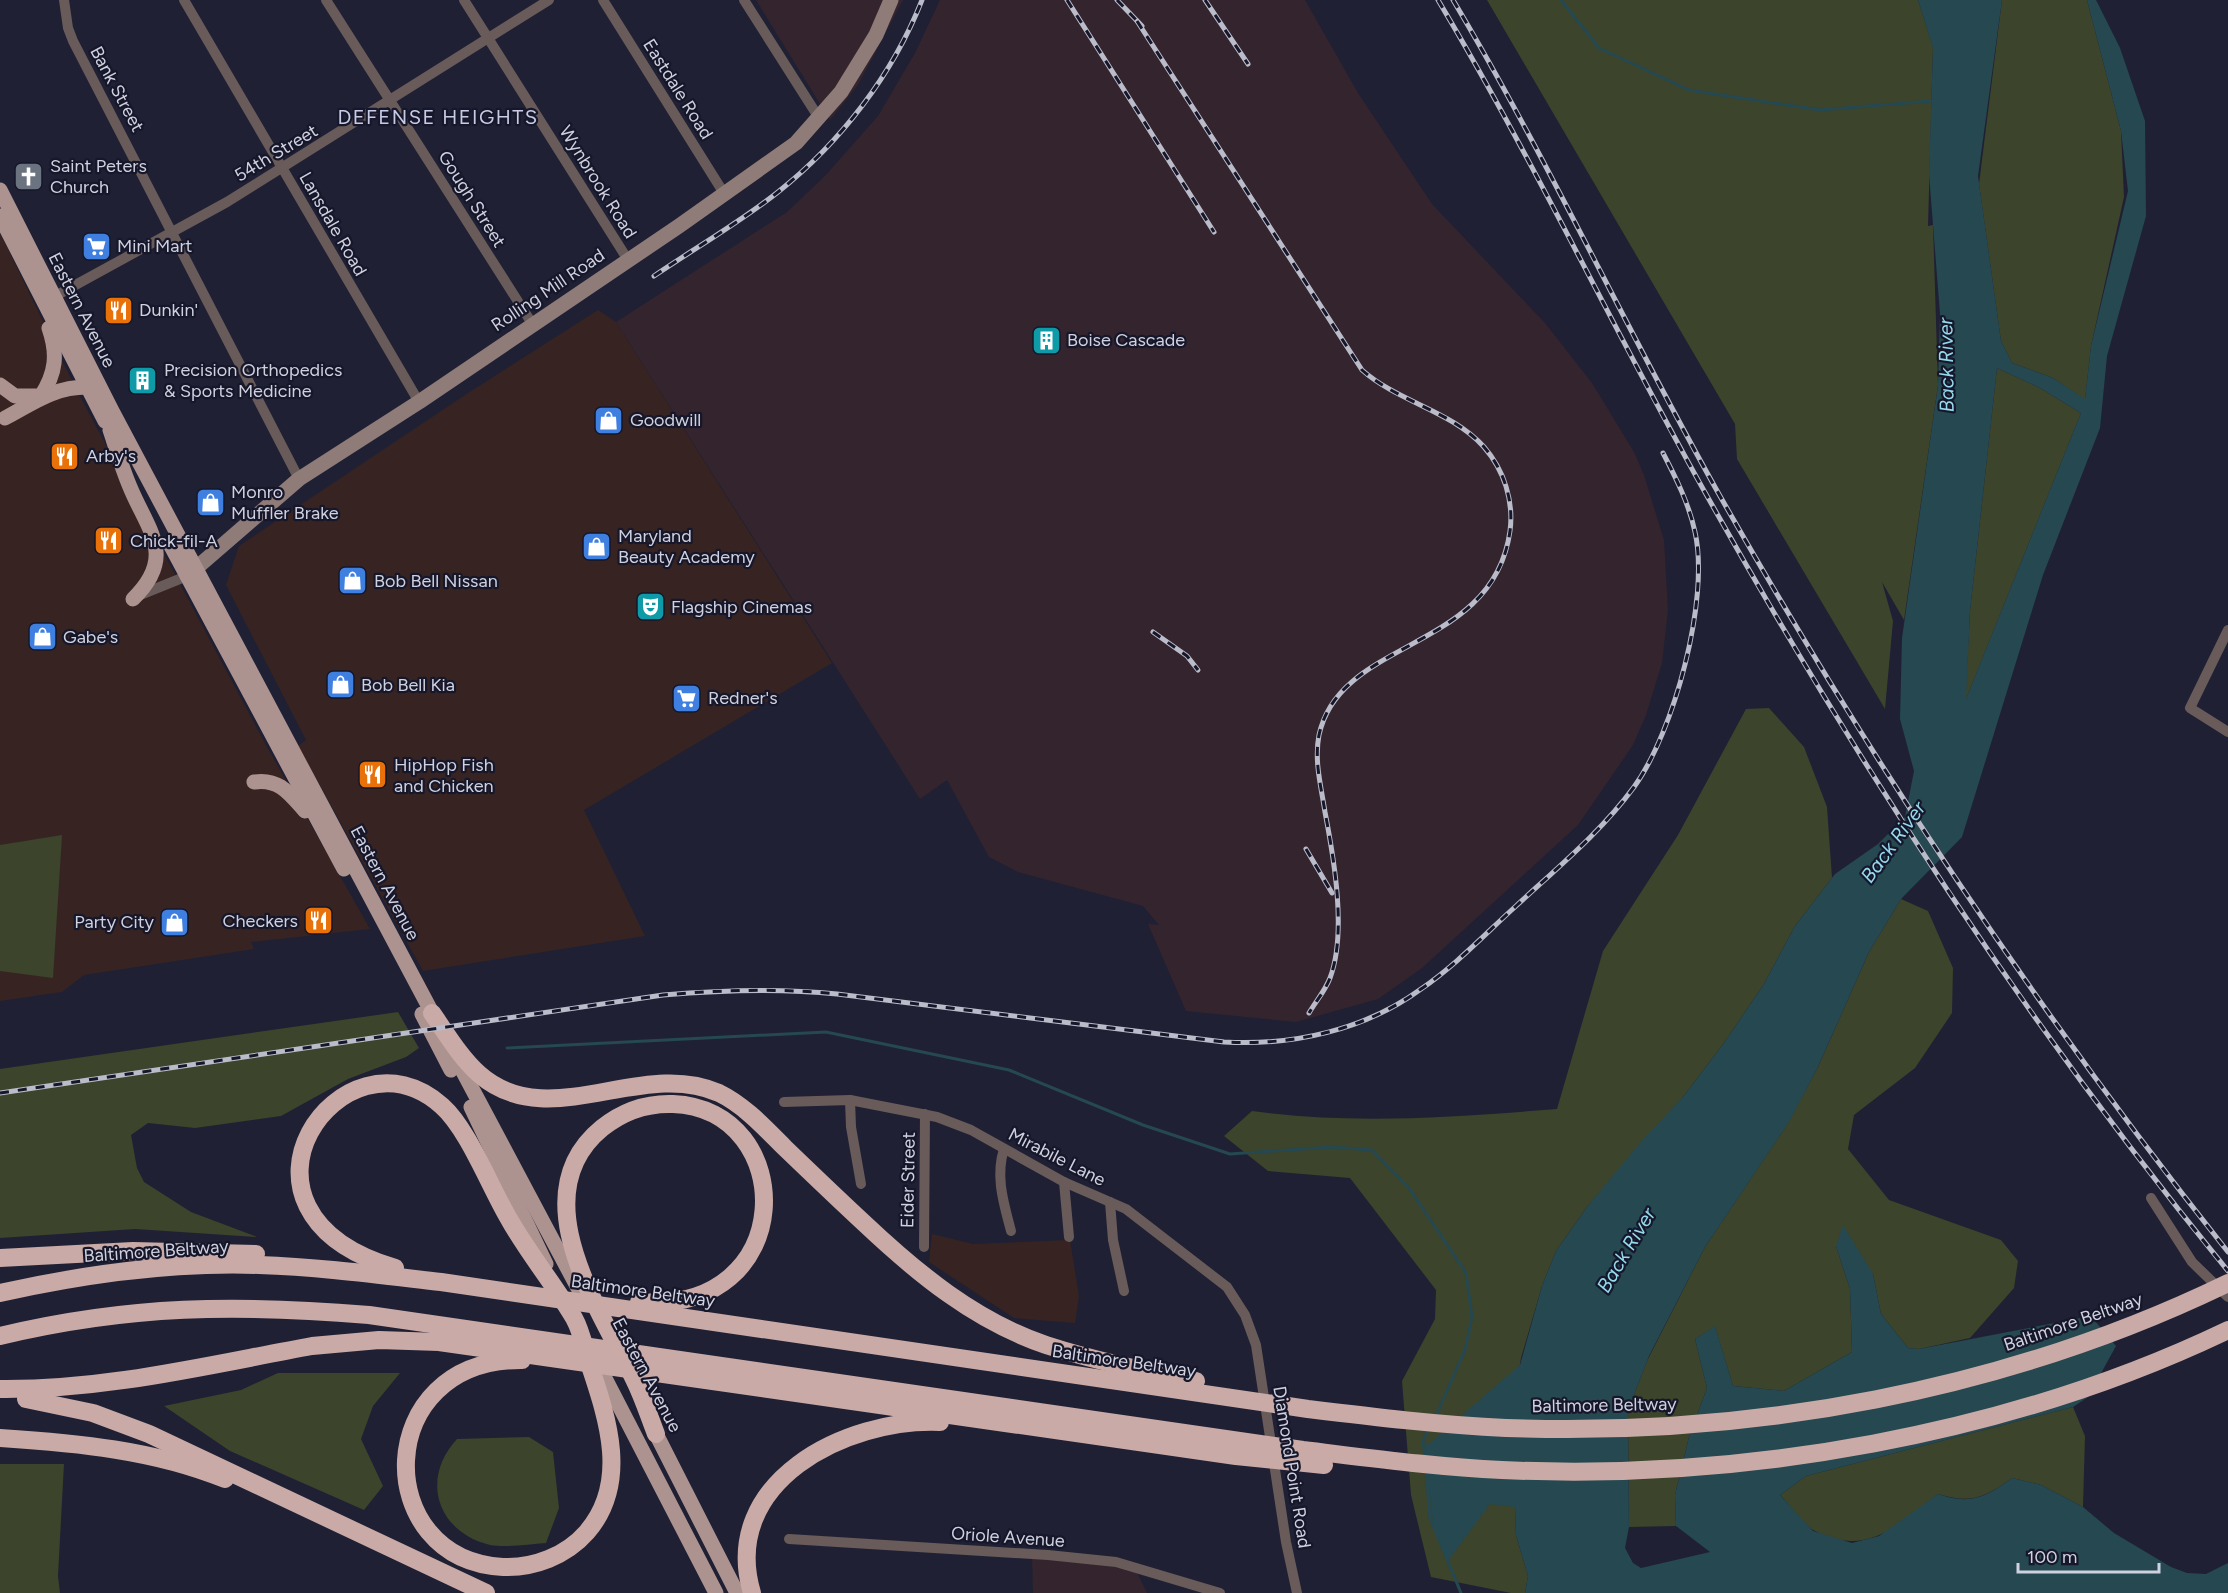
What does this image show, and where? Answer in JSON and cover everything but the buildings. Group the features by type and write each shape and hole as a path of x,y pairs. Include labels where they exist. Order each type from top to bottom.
{"highway":[{"path":"432,1013 479,1074 515,1094 554,1098 650,1083 674,1082 698,1086 721,1094 757,1121 914,1269 949,1295 1018,1334 1082,1356 1308,1409"},
{"path":"441,1282 356,1254 328,1236 311,1214 301,1185 303,1146 312,1126 321,1114 343,1096 369,1086 396,1085 412,1088 442,1106 454,1119 528,1253 575,1321 602,1400 612,1448 610,1484 602,1510 593,1525 571,1548 540,1563 504,1567 481,1563 458,1554 430,1531 412,1501 407,1484 406,1449 416,1418 437,1389 469,1369 514,1360 557,1358"},
{"path":"622,1305 672,1302 706,1292 735,1274 757,1242 765,1204 760,1170 753,1155 728,1125 695,1108 665,1104 632,1110 617,1117 587,1142 578,1157 568,1190 568,1221 576,1263 635,1381 656,1434"},
{"path":"0,1258 69,1253 192,1251 259,1254 341,1270"},
{"name":"Baltimore Beltway","path":"0,1293 83,1277 159,1268 259,1265 341,1270 622,1305 1308,1409 1399,1420 1505,1428 1618,1428 1718,1422 1832,1407 1962,1380 2029,1361 2126,1328 2228,1283"},
{"path":"0,1336 88,1318 153,1310 258,1307 369,1315 1304,1450 1393,1466"},
{"path":"0,1389 48,1390 98,1386 345,1342 439,1341 1236,1456 1393,1466 1562,1471 1669,1468 1733,1462 1838,1449 1902,1437 2000,1413 2105,1381 2228,1330"},
{"path":"0,1396 52,1403 122,1423 217,1464 340,1526 486,1593"},
{"path":"752,1593 746,1568 745,1545 756,1513 782,1479 819,1451 841,1439 871,1429 924,1421 1072,1432"},
{"path":"0,1438 104,1448 163,1460 220,1477 340,1526"}],"main road":[{"name":"Eastern Avenue","path":"0,190 87,387 432,1013 656,1434 736,1593"},
{"name":"Eastern Avenue","path":"0,216 112,411 191,573 324,834 471,1107 525,1223 717,1593"},
{"path":"41,396 49,383 56,356 43,315 48,300"},
{"path":"0,385 15,396 41,396"},
{"path":"5,418 41,396 65,387 87,387 112,411"},
{"path":"110,430 130,487 155,541 156,561 151,579 133,599"},
{"path":"254,783 267,780 286,789 324,834"}],"street":[{"name":"Bank Street","path":"64,0 68,28 73,41 299,478"},
{"name":"Lansdale Road","path":"184,0 419,402"},
{"name":"Gough Street","path":"326,0 532,325"},
{"name":"Wynbrook Road","path":"464,0 628,260"},
{"name":"54th Street","path":"48,300 282,169 549,0"},
{"name":"Eastdale Road","path":"603,0 725,195"},
{"path":"744,0 819,118"},
{"name":"Rolling Mill Road","path":"191,573 299,478 419,402 725,195 796,143 819,118 854,70 876,35 891,0"},
{"path":"133,599 191,573"},
{"path":"2228,630 2190,708 2228,732"},
{"path":"850,1100 851,1127 861,1184"},
{"name":"Mirabile Lane","path":"784,1102 850,1100 925,1114 971,1130 1064,1182 1136,1214 1222,1282 1245,1315 1256,1345"},
{"name":"Eider Street","path":"924,1247 925,1114"},
{"path":"1004,1149 999,1167 1000,1183 1011,1231"},
{"path":"1064,1182 1069,1238"},
{"path":"2151,1198 2192,1262 2228,1297"},
{"path":"1110,1202 1113,1240 1124,1291"},
{"name":"Diamond Point Road","path":"1256,1345 1277,1485 1297,1593"},
{"name":"Oriole Avenue","path":"789,1539 1107,1561 1132,1565 1220,1593"}],"shaded area":[{"path":"756,0 903,0 858,85 830,120"},
{"path":"940,0 1305,0 1358,93 1432,204 1545,323 1592,383 1634,452 1644,475 1664,540 1668,610 1662,663 1646,715 1633,745 1578,825 1422,968 1378,999 1296,1022 1186,1011 1148,924 1159,925 1143,906 1018,872 989,857 947,780 920,799 616,322 787,212 824,177 878,116 915,53"},
{"path":"1487,0 1918,0 1933,47 1928,226 1933,225 1938,385 1904,620 1882,582 1893,621 1885,709 1737,459 1735,424"},
{"path":"2002,0 2087,0 2121,131 2124,197 2091,346 2085,400 2053,378 2012,363 2001,341 1979,184"},
{"path":"0,233 75,387 267,747 370,929 251,942 254,949 84,975 62,992 0,1001"},
{"path":"598,310 616,322 832,663 584,810 645,936 423,971 298,746 306,740 226,585 239,546 462,397"},
{"path":"1997,368 2040,388 2081,413 1965,702 1970,611"},
{"path":"1769,708 1804,747 1827,807 1832,878 1795,926 1764,984 1724,1043 1680,1101 1587,1207 1556,1251 1542,1286 1521,1358 1512,1412 1516,1535 1528,1576 1525,1593 1511,1593 1431,1577 1411,1495 1402,1381 1435,1319 1436,1290 1350,1178 1268,1171 1224,1136 1252,1111 1366,1119 1442,1117 1557,1109 1603,951 1678,835 1746,709"},
{"path":"62,835 53,978 0,971 0,845"},
{"path":"1901,899 1928,911 1953,968 1952,1013 1915,1068 1854,1115 1848,1149 1889,1200 2001,1240 2018,1261 2014,1288 1970,1338 1919,1349 1908,1348 1881,1314 1873,1274 1836,1246 1850,1289 1852,1352 1784,1391 1733,1386 1715,1327 1695,1339 1707,1388 1689,1437 1675,1495 1676,1526 1629,1527 1628,1410 1647,1361 1705,1247 1786,1126 1817,1069 1869,952"},
{"path":"398,1012 419,1048 406,1057 348,1079 281,1116 195,1128 148,1123 131,1135 137,1168 144,1182 191,1212 257,1237 135,1229 0,1238 0,1069"},
{"path":"932,1234 973,1244 1070,1240 1079,1296 1075,1323 1014,1318 929,1262"},
{"path":"278,1373 400,1373 373,1406 361,1439 383,1486 364,1510 230,1451 164,1406 241,1390"},
{"path":"2073,1407 2085,1436 2083,1507 2041,1485 2012,1478 1994,1490 1968,1499 1938,1494 1909,1517 1881,1534 1851,1541 1834,1538 1810,1528 1780,1495 1806,1476"},
{"path":"529,1437 553,1452 559,1508 546,1543 490,1545 457,1529 440,1502 437,1487 439,1471 457,1439"},
{"path":"0,1464 64,1464 58,1576 60,1593 0,1593"},
{"path":"1032,1558 1110,1565 1136,1571 1147,1593 1033,1593"}],"water":[{"name":"Back River","path":"1918,0 2002,0 1978,176 2001,341 2012,363 2053,378 2085,399 2091,346 2128,191 2121,131 2087,0 2096,0 2120,48 2145,121 2146,216 2107,356 2100,428 2043,575 1962,837 1901,899 1869,952 1817,1069 1789,1122 1705,1247 1649,1356 1628,1410 1629,1527 1625,1548 1633,1563 1641,1568 1710,1552 1676,1526 1675,1495 1689,1437 1707,1388 1695,1339 1715,1326 1733,1386 1784,1391 1852,1352 1850,1289 1836,1246 1843,1225 1873,1274 1881,1314 1908,1348 1919,1349 2091,1316 2116,1346 2088,1397 2073,1407 1806,1476 1780,1495 1813,1531 1852,1543 1879,1536 1938,1494 1959,1499 1977,1498 2012,1478 2041,1485 2083,1507 2114,1533 2171,1567 2187,1573 2206,1574 2228,1563 2228,1593 1525,1593 1528,1576 1516,1535 1515,1507 1490,1504 1448,1561 1433,1524 1424,1448 1520,1365 1542,1286 1556,1251 1587,1207 1639,1144 1683,1097 1724,1043 1764,984 1795,926 1835,874 1878,844 1905,817 1914,771 1900,719 1902,638 1938,385 1940,314 1929,174 1933,48","holes":["1997,368 2040,388 2081,413 1966,699 1970,611"]}],"waterway":[{"path":"1561,0 1599,48 1689,90 1820,110 1931,101"},
{"path":"507,1048 826,1032 1009,1070 1143,1125 1230,1154 1331,1147 1372,1150 1409,1188 1466,1273 1472,1317 1465,1350 1435,1418"},
{"path":"1425,1457 1423,1441 1429,1429"},
{"path":"1426,1469 1430,1518 1461,1593"}],"railway":[{"path":"654,276 778,192 823,151 844,129 880,80 896,54 922,0"},
{"path":"1067,0 1214,232"},
{"path":"1117,0 1142,26"},
{"path":"1205,0 1248,64"},
{"path":"1438,0 1509,124 1676,440 1768,603 1828,702 1953,899 2019,995 2087,1089 2228,1271"},
{"path":"1453,0 1522,122 1720,496 1836,692 1959,884 2024,978 2090,1071 2228,1252"},
{"path":"1137,21 1362,370 1376,381 1441,415 1471,435 1491,456 1502,476 1509,497 1510,531 1498,571 1476,601 1448,623 1355,679 1333,703 1319,735 1318,764 1335,873 1338,940 1330,978 1309,1013"},
{"path":"0,1093 663,995 707,992 772,990 837,994 1224,1042 1250,1043 1302,1038 1352,1025 1399,1003 1434,980 1458,960 1593,834 1634,787 1649,763 1675,700 1693,628 1697,592 1698,560 1695,532 1682,491 1663,453"},
{"path":"1153,632 1187,656 1198,670"},
{"path":"1306,849 1332,893"}],"place":[{"name":"Saint Peters Church","path":"29,176"},
{"name":"Mini Mart","path":"96,246"},
{"name":"Dunkin'","path":"118,310"},
{"name":"Boise Cascade","path":"1046,340"},
{"name":"Precision Orthopedics & Sports Medicine","path":"143,380"},
{"name":"Goodwill","path":"609,420"},
{"name":"Arby's","path":"65,456"},
{"name":"Monro Muffler Brake","path":"210,502"},
{"name":"Chick-fil-A","path":"109,541"},
{"name":"Maryland Beauty Academy","path":"597,546"},
{"name":"Bob Bell Nissan","path":"353,581"},
{"name":"Flagship Cinemas","path":"650,607"},
{"name":"Gabe's","path":"42,637"},
{"name":"Bob Bell Kia","path":"340,685"},
{"name":"Redner's","path":"687,698"},
{"name":"HipHop Fish and Chicken","path":"373,775"},
{"name":"Checkers","path":"319,921"},
{"name":"Party City","path":"175,922"}],"district":[{"name":"DEFENSE HEIGHTS","path":"438,117"}]}
